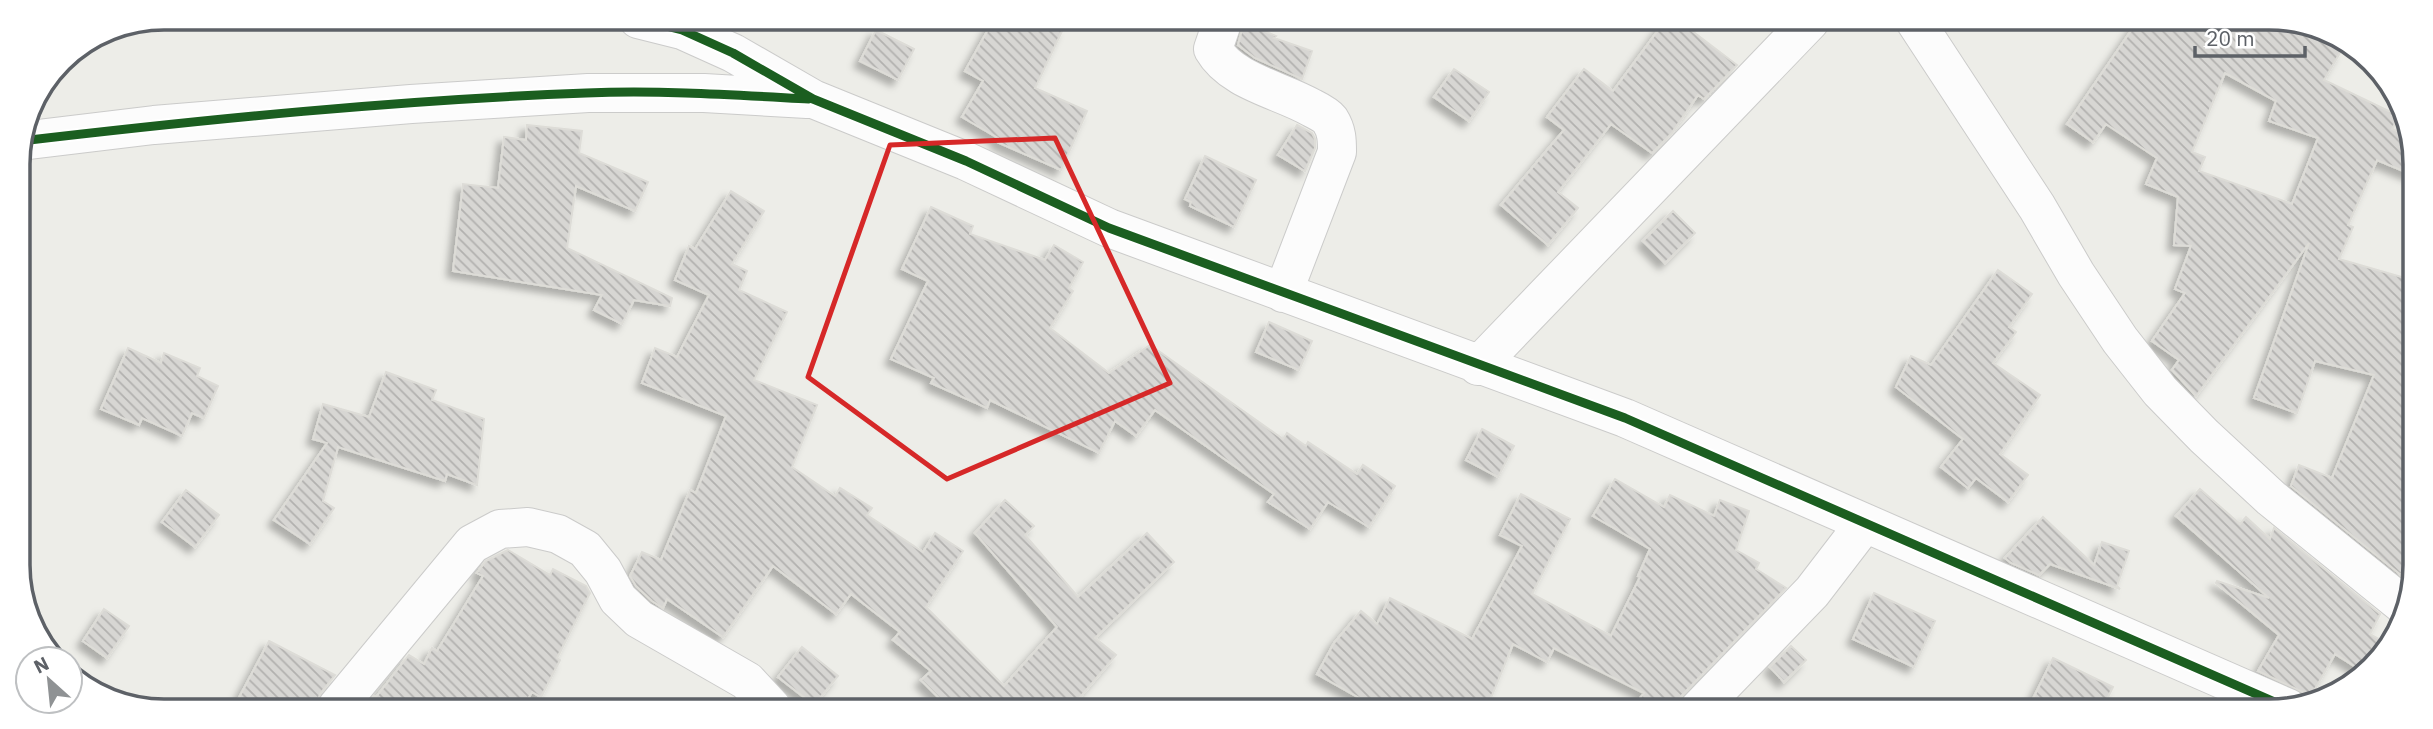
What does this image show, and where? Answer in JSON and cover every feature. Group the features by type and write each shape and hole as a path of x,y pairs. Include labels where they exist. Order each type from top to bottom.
{"street":[{"path":"682,30 733,53 813,99 966,161 1109,228 1625,418 2267,699"},
{"path":"1220,30 1213,49 1219,60 1250,80 1329,117 1337,134 1337,152 1283,293"},
{"path":"1478,366 1801,30"},
{"path":"1920,30 2037,207 2120,340 2160,391 2261,489 2399,601"},
{"path":"32,140 167,124 574,94 704,93 813,99"},
{"path":"1709,699 1812,592 1865,523"},
{"path":"344,699 472,544 500,529 528,527 558,534 585,549 603,571 618,599 639,619 747,681 764,699"}],"highlighted area":[{"path":"1055,138 1170,383 947,479 808,377 890,145"}],"building":[{"path":"876,30 914,49 898,80 860,61"},
{"path":"988,30 1063,30 1035,88 1087,111 1061,170 997,142 998,138 962,117 983,81 965,71"},
{"path":"1242,30 1262,30 1276,36 1274,38 1312,51 1302,79 1255,58 1238,45"},
{"path":"1658,30 1691,30 1737,65 1704,99 1698,95 1671,134 1652,153 1611,124 1558,192 1578,208 1548,245 1501,205 1564,130 1547,117 1584,69 1613,91"},
{"path":"2132,30 2269,30 2304,34 2341,51 2324,80 2393,113 2396,121 2392,129 2399,132 2401,138 2403,171 2377,160 2348,225 2353,227 2339,259 2403,277 2401,575 2291,486 2299,465 2332,478 2374,375 2315,361 2297,413 2254,398 2309,243 2196,396 2172,370 2179,360 2152,341 2185,293 2175,289 2191,246 2174,245 2178,197 2146,184 2157,158 2106,124 2093,142 2067,124","holes":["2225,73 2276,101 2269,121 2318,138 2292,204 2199,171 2205,157 2192,152"]},
{"path":"1454,69 1489,92 1469,121 1434,97"},
{"path":"527,125 582,131 579,153 648,182 635,211 576,186 567,248 672,298 670,306 634,300 622,324 594,310 602,295 453,271 463,184 498,188 504,137 526,140"},
{"path":"1297,125 1312,133 1315,139 1315,148 1305,171 1278,155"},
{"path":"1205,156 1256,180 1234,227 1190,206 1191,202 1185,199"},
{"path":"731,191 764,211 732,264 747,271 739,290 787,312 754,380 817,405 792,467 835,496 840,488 872,508 867,515 923,552 935,533 963,551 926,607 1004,686 1057,627 975,533 1005,500 1034,526 1025,535 1078,597 1147,533 1174,562 1095,638 1116,655 1079,699 940,699 921,680 931,671 893,640 900,632 851,594 836,614 773,566 723,637 667,599 663,608 636,586 630,576 642,552 661,560 690,490 696,493 726,416 642,383 655,348 677,357 709,295 675,280 689,246 695,249"},
{"path":"931,207 973,226 970,234 1045,260 1054,245 1083,262 1069,288 1073,291 1050,328 1109,373 1150,345 1283,439 1287,433 1306,446 1308,442 1357,474 1363,465 1395,486 1369,527 1328,502 1310,529 1268,502 1274,494 1155,410 1136,436 1115,421 1099,453 990,400 987,408 931,383 934,378 891,359 928,281 902,269"},
{"path":"1673,211 1695,233 1665,263 1643,241"},
{"path":"1998,270 2032,294 2009,327 2016,332 1993,363 2040,395 2000,454 2028,475 2008,502 1976,478 1968,488 1941,467 1963,439 1896,387 1911,356 1931,365"},
{"path":"1269,322 1312,341 1299,370 1256,352"},
{"path":"128,348 161,363 164,353 200,368 197,376 218,386 204,418 192,413 182,436 142,418 139,425 101,409"},
{"path":"386,372 436,390 432,400 484,419 477,485 447,474 445,481 338,447 323,501 334,508 310,544 274,520 327,443 313,439 323,404 369,417"},
{"path":"1482,429 1514,446 1498,477 1466,460"},
{"path":"1615,479 1664,507 1670,495 1714,516 1720,500 1749,511 1736,550 1759,563 1756,569 1786,588 1680,699 1641,699 1644,693 1554,648 1547,662 1513,644 1490,699 1361,699 1317,674 1334,643 1361,611 1377,624 1390,598 1472,639 1522,546 1500,535 1521,494 1570,519 1532,594 1611,636 1640,577 1638,576 1650,549 1593,516"},
{"path":"2200,489 2240,524 2246,517 2270,539 2274,528 2380,614 2370,634 2381,640 2356,667 2335,654 2313,692 2307,694 2258,671 2279,635 2216,583 2217,581 2269,598 2176,516"},
{"path":"186,490 219,515 195,547 162,522"},
{"path":"2043,517 2094,565 2102,542 2129,551 2117,586 2120,589 2050,564 2039,575 2005,558"},
{"path":"508,550 550,575 553,569 586,586 590,593 557,658 560,660 541,697 532,692 528,699 372,699 409,655 424,664 432,648 437,651 483,576 477,573 486,561"},
{"path":"1874,593 1935,621 1914,667 1853,639"},
{"path":"104,609 129,626 107,658 83,641"},
{"path":"269,641 335,675 318,699 238,699"},
{"path":"1791,646 1806,660 1784,682 1770,667"},
{"path":"802,647 838,676 819,699 806,699 778,677"},
{"path":"2053,658 2113,687 2107,699 2033,699"}],"cycle path":[{"path":"682,30 733,53 813,99 966,161 1109,228 1625,418 2267,699"},
{"path":"32,140 304,111 515,96 642,92 809,99"}]}
